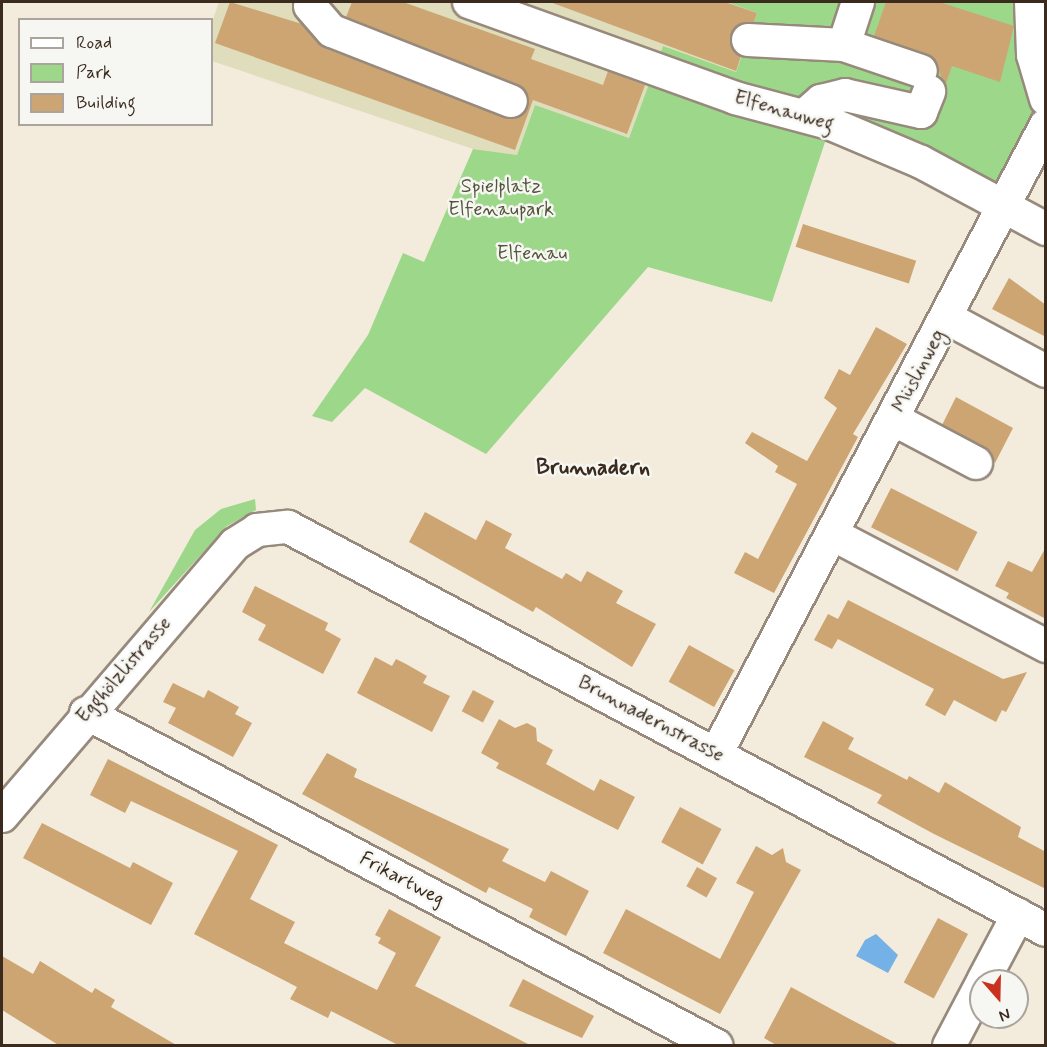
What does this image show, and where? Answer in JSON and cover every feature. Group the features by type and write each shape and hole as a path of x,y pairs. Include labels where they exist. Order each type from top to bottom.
{"street":[{"name":"Elfenauweg","path":"469,2 735,98 806,114 921,162 1046,229"},
{"path":"844,45 858,2"},
{"path":"1031,2 1033,55 1046,99"},
{"path":"306,3 332,31 511,101"},
{"path":"748,40 844,45 925,82 921,112 845,95 821,101 806,114"},
{"path":"1006,208 1046,125"},
{"name":"Müslinweg","path":"716,754 1006,208"},
{"path":"947,318 1046,371"},
{"path":"893,419 976,463"},
{"name":"Brunnadernstrasse","path":"253,531 278,526 303,532 1046,930"},
{"name":"Egghölzlistrasse","path":"2,816 135,657 253,531"},
{"path":"832,534 1046,646"},
{"name":"Frikartweg","path":"86,713 717,1046"},
{"path":"989,969 1018,915"},
{"path":"949,1046 969,1008"}],"shaded area":[{"path":"219,2 727,2 757,13 736,72 663,46 629,138 535,105 517,155 473,149 213,61 213,19"}],"green space":[{"name":"Elfenau","path":"727,2 1045,2 1045,116 1000,207 978,213 926,175 825,142 772,302 648,267 486,454 365,388 332,422 312,416 368,335 403,253 424,262 473,149 517,155 535,105 629,138 663,46 736,72 757,13"},
{"path":"255,499 256,510 227,526 149,612 195,530 221,509"}],"water":[{"path":"876,934 898,955 888,973 856,956 865,940"}],"building":[{"path":"230,2 302,24 325,48 505,118 514,119 527,108 525,89 346,17 352,2 403,2 535,49 531,59 603,85 608,71 645,85 627,134 533,100 515,150 215,43"},
{"path":"550,2 725,2 757,13 754,22 733,31 732,48 741,56 736,71"},
{"path":"886,2 939,2 1014,26 1000,82 952,66 945,86 934,59 874,36"},
{"path":"803,224 916,261 909,284 796,247"},
{"path":"1009,278 1046,305 1046,337 992,309"},
{"path":"876,327 907,344 853,434 858,437 774,593 734,573 745,552 758,559 797,484 775,472 778,466 745,443 752,432 807,461 837,408 824,398 839,369 850,375"},
{"path":"956,397 1013,428 995,463 985,447 942,425"},
{"path":"891,488 977,532 957,571 871,527"},
{"path":"425,512 476,540 486,520 512,534 505,548 562,579 566,573 581,582 587,571 623,591 616,603 656,624 632,667 536,607 533,612 409,542"},
{"path":"1046,547 1046,619 1006,598 1009,593 995,586 1008,561 1032,572"},
{"path":"255,586 328,623 325,630 341,639 323,674 258,640 266,625 242,612"},
{"path":"848,600 1003,679 1027,672 1006,712 1002,710 996,722 954,700 945,716 925,705 934,689 838,639 832,649 814,640 828,614 838,619"},
{"path":"689,645 734,670 714,707 669,682"},
{"path":"375,657 392,666 396,659 406,664 427,676 423,683 450,696 432,732 357,693"},
{"path":"173,683 204,698 208,690 239,707 235,714 252,723 233,757 168,723 176,708 163,702"},
{"path":"473,690 494,701 483,722 462,711"},
{"path":"499,719 515,728 527,723 536,728 537,741 553,750 546,764 594,791 600,779 635,797 618,830 496,768 499,763 481,753"},
{"path":"823,721 854,738 848,749 907,780 909,776 939,793 945,782 1021,827 1018,837 1046,852 1046,889 877,803 882,795 804,757"},
{"path":"327,753 357,769 354,777 509,849 502,861 545,882 551,871 589,891 566,936 529,917 533,909 489,887 486,893 302,794"},
{"path":"108,759 278,845 250,899 295,922 284,943 377,990 396,953 378,943 381,938 375,935 389,909 441,937 415,986 532,1046 400,1046 331,1011 328,1018 290,999 297,987 194,934 238,851 131,801 125,813 90,795"},
{"path":"680,807 721,829 703,864 661,842"},
{"path":"42,823 130,868 133,862 173,883 151,925 23,858"},
{"path":"756,846 772,855 783,848 786,862 801,870 720,1014 603,953 626,909 720,959 754,892 736,883"},
{"path":"697,867 717,878 706,897 686,886"},
{"path":"938,918 968,934 934,998 904,982"},
{"path":"2,956 33,974 40,961 92,993 95,988 115,1000 111,1007 178,1046 60,1046 2,1010"},
{"path":"523,979 594,1016 582,1038 509,1006"},
{"path":"791,987 901,1046 778,1046 764,1038"}],"district":[{"name":"Brunnadern","path":"593,469"}],"park label":[{"name":"Spielplatz Elfenaupark","path":"501,198"}]}
